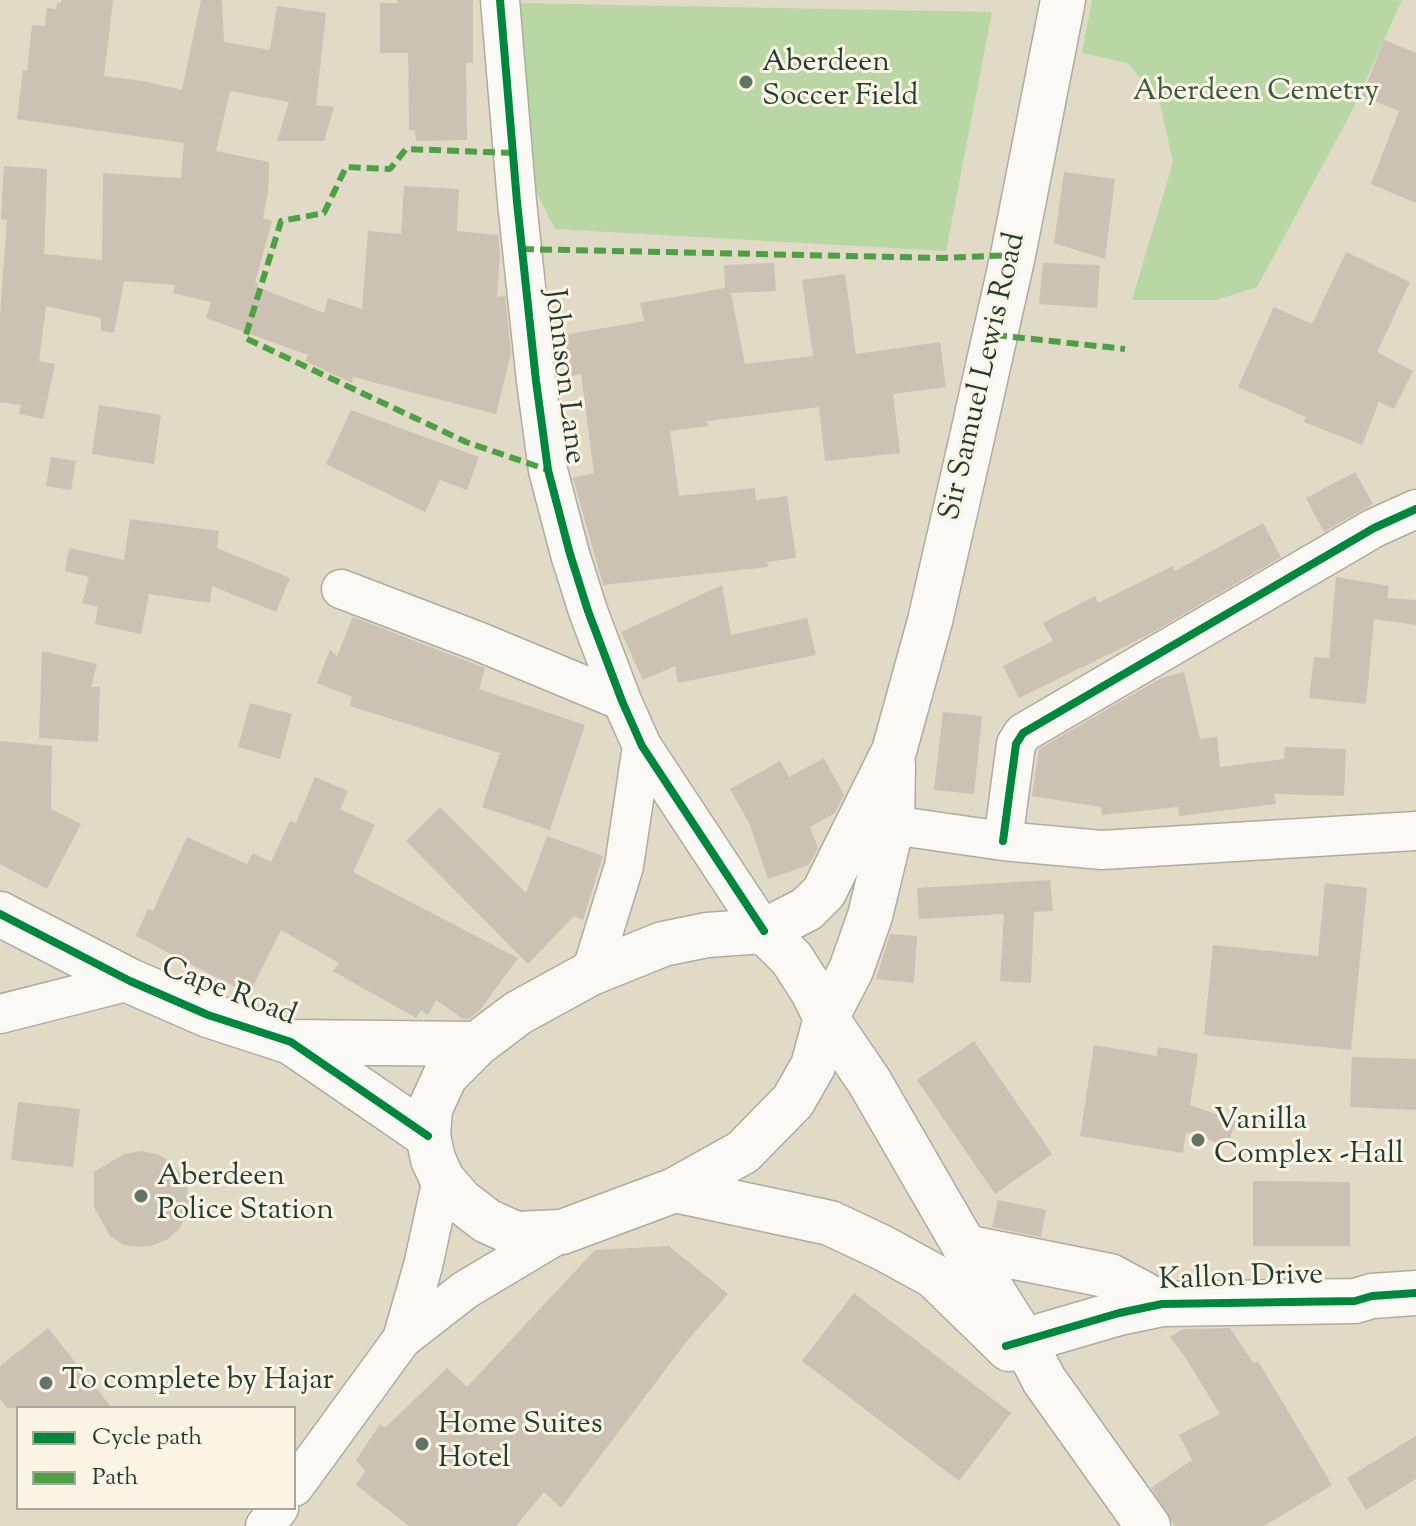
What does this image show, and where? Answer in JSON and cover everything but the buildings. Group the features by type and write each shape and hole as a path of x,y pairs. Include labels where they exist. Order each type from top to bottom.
{"main road":[{"name":"Sir Samuel Lewis Road","path":"894,751 930,621 971,442 1013,255 1063,0"},
{"path":"894,751 892,825 870,916 851,970 826,1018 813,1066 793,1101 743,1152 675,1190 562,1232 516,1234 487,1221 461,1201 442,1179 428,1136 430,1109 445,1076 477,1044 518,1013 591,973 663,944 707,935 764,931 807,909 824,892 894,751"},
{"name":"Cape Road","path":"0,914 130,981 208,1015 291,1042 428,1136"},
{"path":"764,931 792,959 826,1018 869,1081 965,1247 1015,1344"},
{"name":"Cape Road","path":"291,1042 477,1044"},
{"path":"675,1190 830,1223 934,1276 1015,1344 1148,1526"},
{"name":"Kallon Drive","path":"965,1247 1110,1276 1162,1304"},
{"name":"Kallon Drive","path":"1015,1344 1119,1313 1162,1304 1355,1301 1372,1296 1416,1293"}],"street":[{"name":"Johnson Lane","path":"500,0 518,218 548,470 588,611 642,746 764,931"},
{"path":"1003,841 1016,744 1023,733 1374,528 1416,509"},
{"path":"341,589 622,701"},
{"path":"591,973 624,866 642,746"},
{"path":"892,825 1003,841 1102,850 1193,847 1416,831"},
{"path":"0,1014 130,981"},
{"path":"402,1339 423,1266 442,1179"},
{"path":"296,1484 402,1339 465,1290 562,1232"},
{"path":"265,1526 277,1510"}],"green space":[{"name":"Aberdeen Cemetry","path":"1092,0 1402,0 1352,111 1257,287 1216,300 1132,300 1173,162 1160,103 1128,63 1082,53"},
{"name":"Aberdeen Soccer Field","path":"508,3 992,12 946,251 555,229 517,153"}],"marked path":[{"path":"513,153 406,149 390,169 346,167 324,213 281,221 245,338 466,442 548,470"},
{"path":"522,249 943,258 1013,255"},
{"path":"995,335 1125,349"}],"cycle path":[{"path":"500,0 536,381 548,470 570,554 588,611 642,746 764,931"},
{"path":"1003,841 1016,744 1023,733 1374,528 1416,509"},
{"path":"0,914 130,981 208,1015 291,1042 428,1136"},
{"path":"1006,1346 1119,1313 1162,1304 1355,1301 1372,1296 1416,1293"}],"place":[{"name":"Aberdeen Soccer Field","path":"746,82"},
{"name":"Vanilla Complex -Hall","path":"1198,1140"},
{"name":"Aberdeen Police Station","path":"141,1196"},
{"name":"To complete by Hajar","path":"46,1383"},
{"name":"Home Suites Hotel","path":"422,1444"}]}
